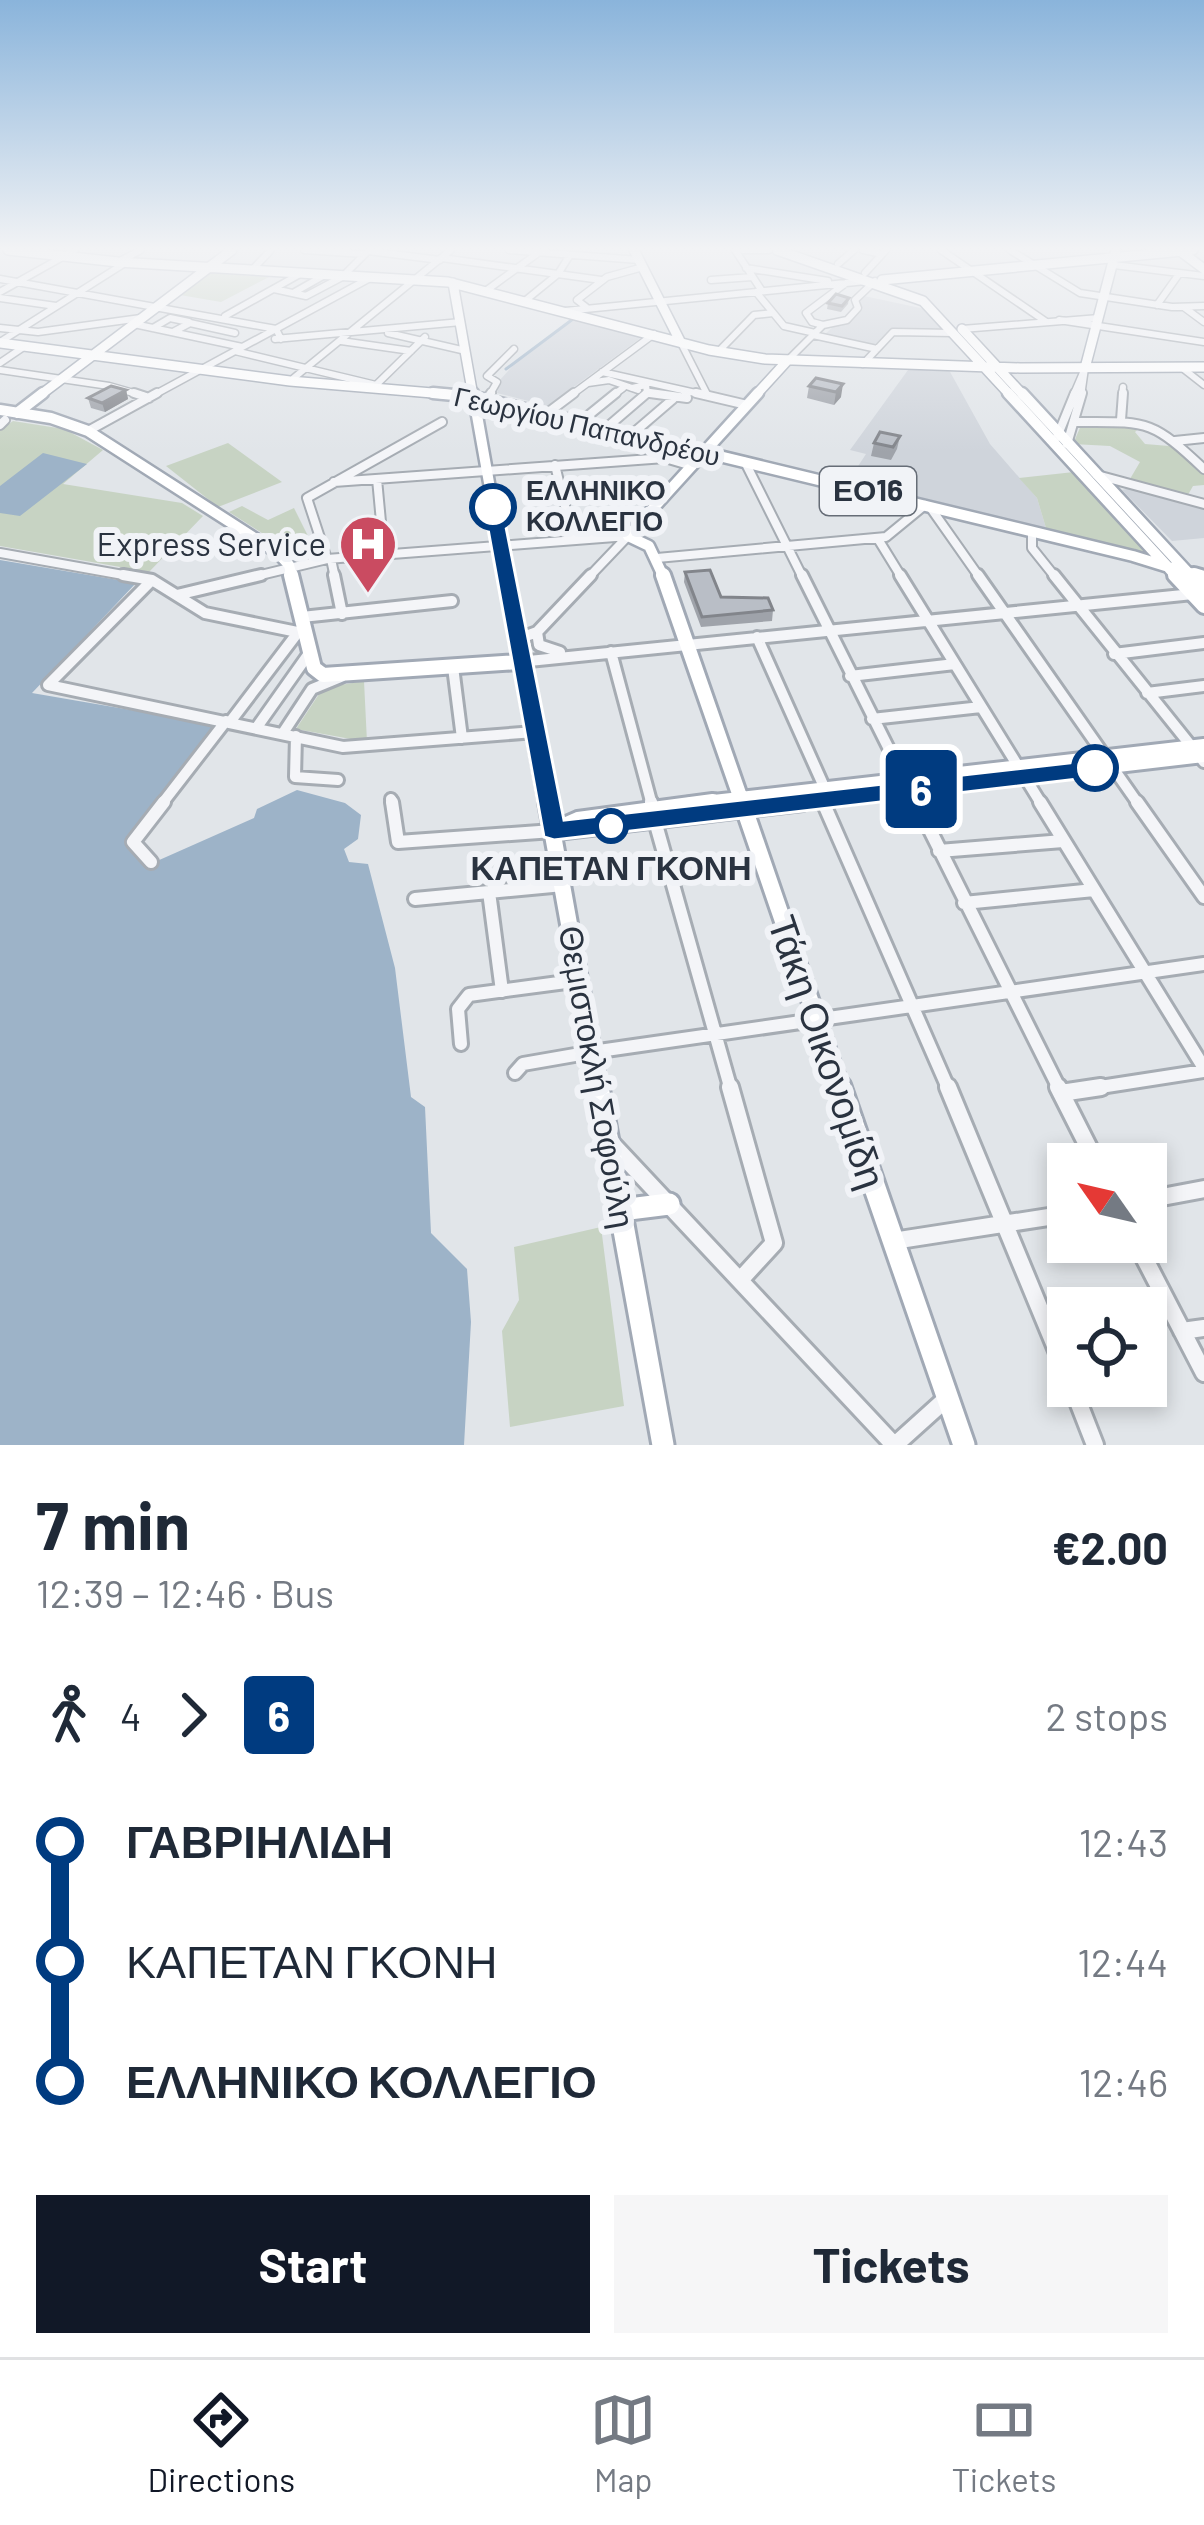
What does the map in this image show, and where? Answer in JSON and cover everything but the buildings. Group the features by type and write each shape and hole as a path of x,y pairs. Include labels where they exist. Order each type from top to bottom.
{"main road":[{"path":"4,418 143,317"},
{"name":"Θεμιστοκλή Σοφούλη","path":"460,317 481,399 487,470 515,640 554,831 663,1445"},
{"path":"593,317 718,352 787,361 982,368 1204,367"},
{"path":"667,317 680,341"},
{"path":"942,317 997,368 1165,565 1198,592"},
{"path":"1084,368 1099,317"},
{"path":"654,334 670,323"},
{"path":"957,331 982,368 1096,474 1186,572 1204,606"},
{"name":"Γεωργίου Παπανδρέου","path":"0,342 290,382 481,399 1165,565"},
{"path":"658,558 649,546 628,536 787,361"},
{"path":"4,418 88,431 269,547 289,565 317,673 339,677 519,662"},
{"name":"Τάκη Οικονομίδη","path":"658,558 964,1445"},
{"name":"ΕΟ16","path":"1165,565 1204,578"},
{"path":"554,831 654,815 1201,753"},
{"path":"621,1210 669,1204"}],"street":[{"path":"0,342 39,317"},
{"path":"173,332 192,317"},
{"path":"226,317 276,329 281,338"},
{"path":"88,431 297,317"},
{"path":"290,382 370,317"},
{"path":"718,352 752,317"},
{"path":"777,317 782,324 877,349"},
{"path":"809,317 817,331"},
{"path":"787,361 817,331 849,317"},
{"path":"1040,317 1045,321"},
{"path":"153,328 170,318 235,332"},
{"path":"863,364 893,332 957,331 1059,320 1098,322 1204,342"},
{"path":"0,328 38,332 138,321 374,387 422,341 428,326"},
{"path":"254,341 461,322"},
{"path":"377,330 466,351"},
{"path":"546,414 654,334"},
{"path":"341,340 411,351"},
{"path":"680,341 707,397"},
{"path":"0,366 25,346"},
{"path":"481,399 497,382 487,376 514,349"},
{"path":"0,366 149,398"},
{"path":"1181,367 1204,385"},
{"path":"1059,440 1074,422 1087,377 1084,368"},
{"path":"1059,440 1084,368"},
{"path":"602,371 746,405"},
{"path":"587,383 609,380 627,388"},
{"path":"579,423 627,388 646,385 647,393"},
{"path":"1121,420 1123,388"},
{"path":"647,393 673,399 687,398 686,393"},
{"path":"605,429 647,393"},
{"path":"631,435 673,399"},
{"path":"1074,422 1121,420 1158,427 1204,469"},
{"path":"342,614 329,559 306,501 442,422"},
{"path":"1175,441 1204,438"},
{"path":"665,458 673,446"},
{"path":"334,482 665,458 692,466"},
{"path":"745,462 1086,1143"},
{"path":"555,465 573,539"},
{"path":"1096,474 1204,505"},
{"path":"377,479 384,554"},
{"path":"658,558 878,538 894,534 928,506 1204,897"},
{"path":"1032,532 1032,548 1114,654 1201,753"},
{"path":"177,596 289,565 329,559 628,536"},
{"path":"515,640 537,632 628,536"},
{"path":"878,538 1204,1069 1061,1093"},
{"path":"0,553 152,580 206,613 303,633 134,842 151,862"},
{"path":"152,580 48,685 344,747 535,732"},
{"path":"519,662 1198,592"},
{"path":"302,616 452,601"},
{"path":"537,632 544,648 575,655"},
{"path":"757,637 1047,1324"},
{"path":"1114,654 1204,643"},
{"path":"256,727 310,652"},
{"path":"610,652 774,1243 741,1279"},
{"path":"850,676 955,664"},
{"path":"453,667 462,738"},
{"path":"338,780 295,777 289,735 312,689 339,677"},
{"path":"1147,693 1204,686"},
{"path":"872,718 980,707"},
{"path":"391,799 398,842 554,831"},
{"path":"938,850 1063,841"},
{"path":"415,899 563,885"},
{"path":"964,903 1094,890"},
{"path":"489,892 502,991"},
{"path":"515,1073 523,1064 592,1052 1204,964"},
{"path":"461,1044 458,1009 464,998 581,980"},
{"path":"609,1141 894,1445 947,1397"},
{"path":"1167,1198 1202,1194"},
{"path":"893,1241 1047,1218"},
{"path":"1147,1263 1204,1373"},
{"path":"1182,1331 1204,1328"},
{"path":"1080,1407 1095,1445"}],"shaded area":[{"path":"932,317 944,331 890,330 873,347 823,336 835,325"},
{"path":"575,318 646,334 548,406 497,393 500,380 516,362"},
{"path":"908,370 949,370 990,444 1037,498 1046,528 849,480 866,454 850,450"},
{"path":"1130,488 1204,508 1204,538 1172,541 1122,490"}],"green space":[{"path":"13,421 64,429 103,450 63,484 182,503 203,516 149,572 0,546 0,430"},
{"path":"1145,422 1135,432 1145,444 1181,447 1204,469 1204,485 1193,486 1185,500 1127,484 1140,462 1110,446 1073,444 1082,423"},
{"path":"228,443 282,482 218,507 166,466"},
{"path":"1074,472 1152,557 1046,528 1037,498 1019,478"},
{"path":"242,506 268,520 294,508 312,544 287,549 229,512"},
{"path":"364,681 367,742 296,729 323,688"},
{"path":"601,1227 624,1406 510,1427 502,1331 519,1300 514,1247"}],"water":[{"path":"43,453 87,464 20,516 0,513 0,486"},
{"path":"0,560 136,583 32,693 224,726 132,840 148,865 254,818 257,809 297,790 345,803 361,815 358,839 344,849 349,862 368,864 395,968 411,1097 425,1107 431,1233 467,1269 471,1322 464,1445 0,1445"}],"waterway":[{"path":"506,369 573,319"}],"bus line":[{"name":"6","path":"493,507 554,831 1095,768"}],"place":[{"name":"ΕΛΛΗΝΙΚΟ ΚΟΛΛΕΓΙΟ","path":"493,507"},
{"name":"Express Service","path":"368,595"},
{"name":"ΚΑΠΕΤΑΝ ΓΚΟΝΗ","path":"611,826"}]}
